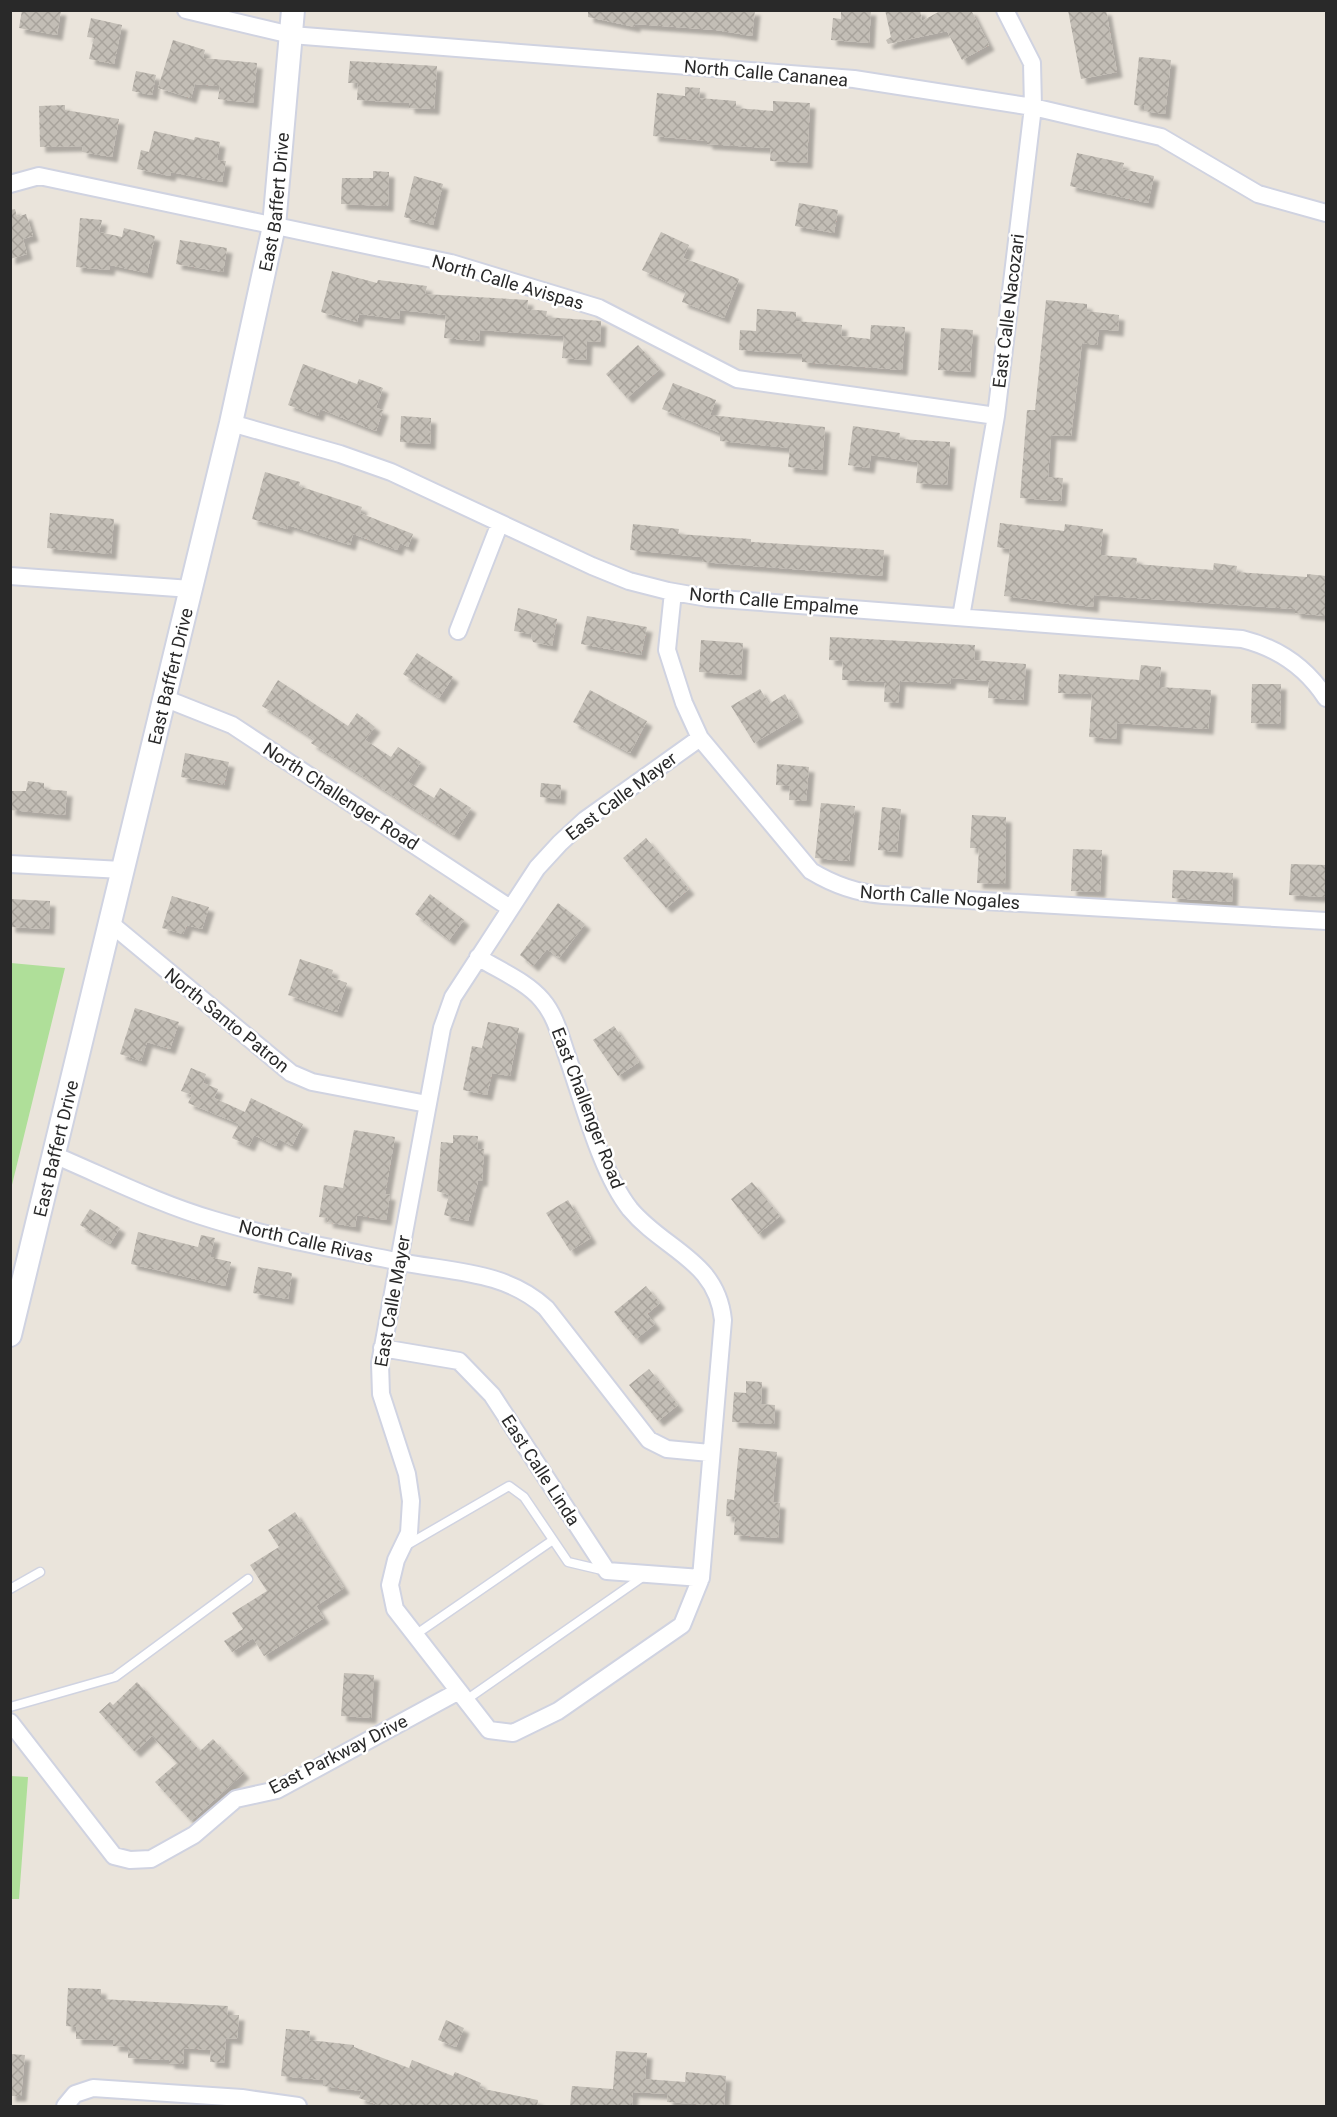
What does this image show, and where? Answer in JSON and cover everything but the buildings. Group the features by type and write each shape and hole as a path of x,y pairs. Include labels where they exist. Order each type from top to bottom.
{"street":[{"name":"North Calle Cananea","path":"186,10 291,35 854,79 1033,107 1161,137 1258,194 1326,213"},
{"name":"East Baffert Drive","path":"10,1335 231,423 274,226 293,10"},
{"name":"East Calle Nacozari","path":"961,617 996,416 1033,107 1032,63 1005,10"},
{"name":"North Calle Avispas","path":"10,184 39,176 451,263 598,308 737,379 996,416"},
{"name":"North Calle Empalme","path":"231,423 340,454 391,472 629,581 708,598 1242,639 1270,648 1290,659 1307,673 1326,698"},
{"path":"458,631 500,523"},
{"path":"10,576 191,589"},
{"name":"North Calle Nogales","path":"673,592 667,650 684,703 700,738 811,871 852,891 894,896 1326,921"},
{"name":"North Challenger Road","path":"164,698 232,725 510,908"},
{"name":"East Calle Mayer","path":"700,738 585,820 560,843 537,868 461,982 447,1012 428,1104 382,1348 381,1394 407,1474 411,1501 409,1533 390,1585 395,1609 489,1730 513,1733 558,1711 682,1625 701,1578"},
{"path":"10,864 122,870"},
{"name":"North Santo Patron","path":"110,923 291,1073 312,1082 428,1104"},
{"name":"East Challenger Road","path":"478,957 528,988 546,1005 554,1019 616,1188 638,1216 697,1265 714,1286 723,1320 701,1578"},
{"name":"North Calle Rivas","path":"54,1155 214,1220 398,1262 498,1279 529,1293 553,1317 649,1440 667,1449 710,1453"},
{"name":"East Calle Linda","path":"382,1348 459,1361 492,1395 607,1571"},
{"path":"607,1571 701,1578"},
{"name":"East Parkway Drive","path":"10,1722 114,1856 130,1860 151,1858 194,1835 236,1799 277,1790 462,1696"},
{"path":"68,2102 81,2090 93,2088 242,2098 298,2106"}],"lane":[{"path":"402,1548 509,1486 524,1497 568,1562 607,1571"},
{"path":"415,1635 553,1540"},
{"path":"10,1589 40,1572"},
{"path":"462,1696 646,1574"},
{"path":"10,1707 115,1677 248,1579"}],"green space":[{"path":"10,963 65,968 11,1189"},
{"path":"10,1776 28,1777 19,1899 11,1899"}]}
